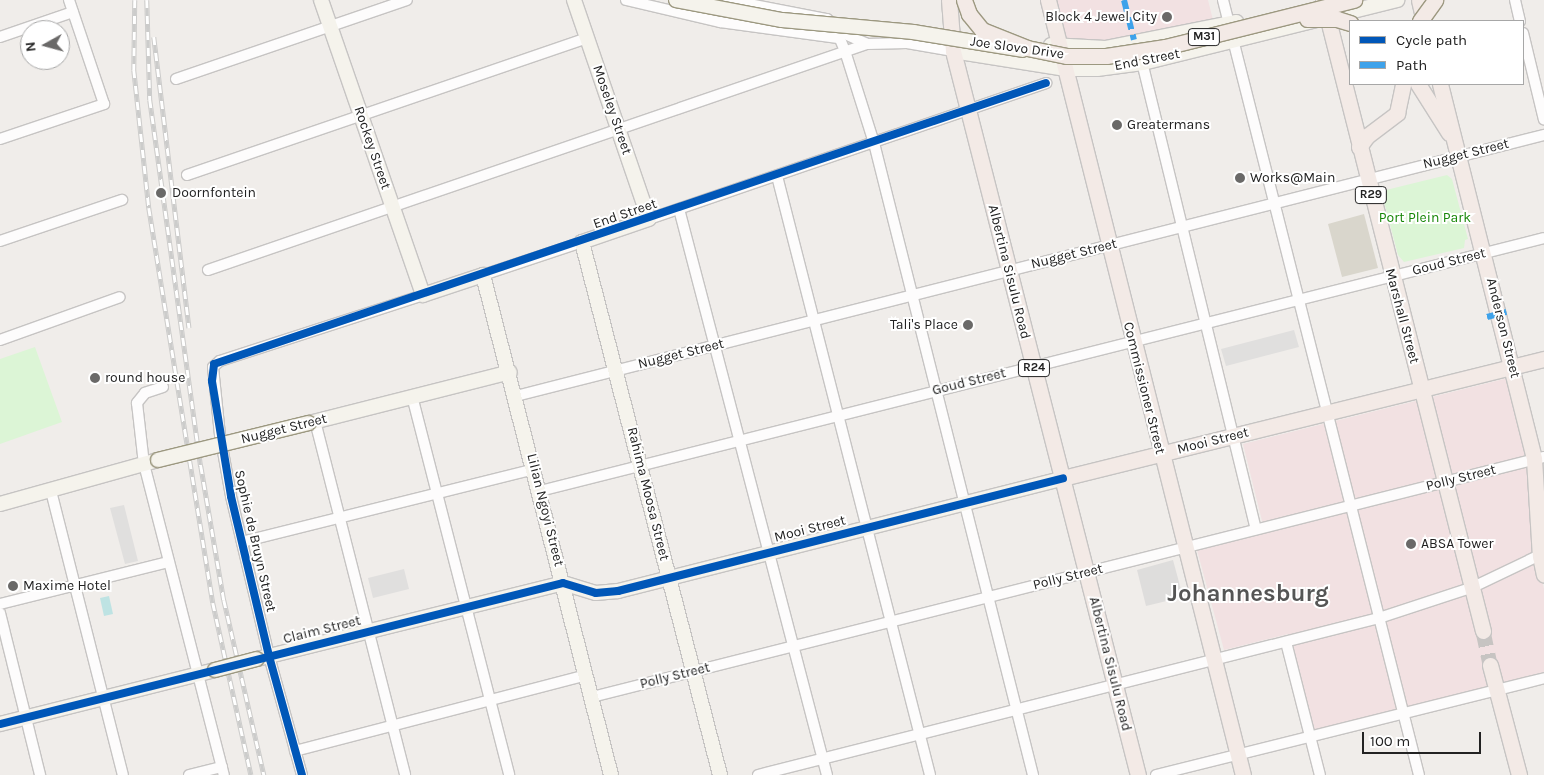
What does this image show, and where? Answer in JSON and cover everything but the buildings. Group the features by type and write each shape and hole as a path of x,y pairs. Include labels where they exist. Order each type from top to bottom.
{"main road":[{"name":"Albertina Sisulu Road","path":"949,0 953,51 967,110 1138,775"},
{"path":"964,0 969,14 982,30 1008,42 1056,50"},
{"name":"Commissioner Street","path":"1048,0 1056,50 1065,69 1243,775"},
{"name":"Marshall Street","path":"1324,0 1367,180 1446,481 1482,631"},
{"name":"Joe Slovo Drive","path":"1056,50 1134,52 1354,0"},
{"path":"1419,0 1424,20"},
{"path":"1421,20 1435,0"},
{"path":"1250,26 1325,18 1349,23"},
{"path":"1359,147 1367,136 1397,113 1403,85"},
{"name":"Anderson Street","path":"1440,85 1513,367 1539,458 1544,575"},
{"path":"1419,88 1454,139"},
{"name":"Mooi Street","path":"1063,478 1544,359"},
{"path":"1490,665 1519,775"}],"street":[{"path":"0,140 104,104 69,0"},
{"name":"Rockey Street","path":"321,0 423,295"},
{"path":"176,79 407,0"},
{"name":"Moseley Street","path":"574,0 649,219"},
{"path":"626,0 720,22 836,32 867,44"},
{"name":"Joe Slovo Drive","path":"676,0 782,20 913,32 1056,50"},
{"path":"728,0 822,18 832,22 845,51 874,143 1033,775"},
{"path":"1223,0 1325,413 1419,775"},
{"name":"End Street","path":"951,34 1056,50 1105,48 1134,40 1229,24 1324,0"},
{"name":"End Street","path":"953,51 1065,69 1143,63 1397,0"},
{"path":"1515,0 1520,20"},
{"path":"0,37 73,12"},
{"path":"836,32 857,23 878,23 951,34"},
{"path":"1524,37 1544,120"},
{"path":"188,175 587,38"},
{"path":"1134,40 1143,63 1256,529"},
{"name":"Joe Slovo Drive","path":"208,270 867,44 906,44 953,51"},
{"name":"End Street","path":"213,367 220,360 582,242 1046,83"},
{"name":"Nugget Street","path":"516,396 1544,135"},
{"path":"777,176 930,775"},
{"path":"0,241 122,200"},
{"path":"679,209 770,551 827,775"},
{"name":"Goud Street","path":"540,491 1298,298 1392,277 1544,238"},
{"name":"Rahima Moosa Street","path":"582,242 617,371 720,775"},
{"name":"Lilian Ngoyi Street","path":"483,275 535,469 611,775"},
{"path":"0,340 120,297"},
{"name":"Sophie de Bruyn Street","path":"213,367 220,435 263,658 296,751 302,775"},
{"name":"Nugget Street","path":"0,504 158,460 510,372"},
{"path":"163,387 145,393 138,403 144,464 223,771 189,775"},
{"path":"412,396 509,775"},
{"path":"312,422 340,517 405,775"},
{"name":"Polly Street","path":"592,697 1539,458"},
{"path":"242,542 535,469"},
{"name":"Mooi Street","path":"563,583 596,593 618,591 1063,478"},
{"path":"51,491 122,775"},
{"path":"758,775 1379,618 1471,588 1542,555"},
{"path":"0,604 169,562"},
{"name":"Claim Street","path":"0,724 563,583"},
{"path":"0,613 40,775"},
{"path":"1286,642 1320,775"},
{"path":"296,751 586,675"},
{"path":"1156,775 1544,678"}],"shaded area":[{"path":"1056,0 1208,0 1213,20 1096,43 1066,40"},
{"path":"1364,214 1378,268 1342,277 1328,224"},
{"path":"1294,330 1299,347 1226,366 1221,349"},
{"path":"1508,378 1531,466 1535,552 1544,589 1544,672 1313,731 1288,634 1224,650 1197,550 1265,533 1243,444"},
{"path":"124,505 138,561 125,564 110,508"},
{"path":"1173,560 1183,597 1146,606 1137,570"},
{"path":"404,569 409,589 373,598 368,578"}],"green space":[{"name":"Port Plein Park","path":"1447,175 1452,179 1468,239 1465,240 1464,248 1404,262 1398,255 1383,198 1386,196 1386,190"},
{"path":"35,347 62,422 0,444 0,359"}],"water":[{"path":"109,596 113,614 104,616 100,598"}],"tunnel":[{"path":"1483,631 1490,665"}],"railway":[{"path":"135,0 134,70 149,208 213,603 251,775"},
{"path":"147,0 150,100 201,466 224,600 264,775"},
{"path":"154,37 189,328"}],"marked path":[{"path":"1124,0 1134,40"},
{"path":"1487,317 1506,312"}],"cycle path":[{"path":"302,775 269,656 231,496 212,381 214,364 1046,83"},
{"path":"0,724 563,583 596,593 618,591 1063,478"}],"place":[{"name":"Block 4 Jewel City","path":"1167,17"},
{"name":"Greatermans","path":"1117,125"},
{"name":"Works@Main","path":"1240,178"},
{"name":"Doornfontein","path":"161,193"},
{"name":"Tali's Place","path":"968,325"},
{"name":"round house","path":"95,378"},
{"name":"ABSA Tower","path":"1411,544"},
{"name":"Maxime Hotel","path":"13,586"}],"district":[{"name":"Johannesburg","path":"1248,594"}]}
